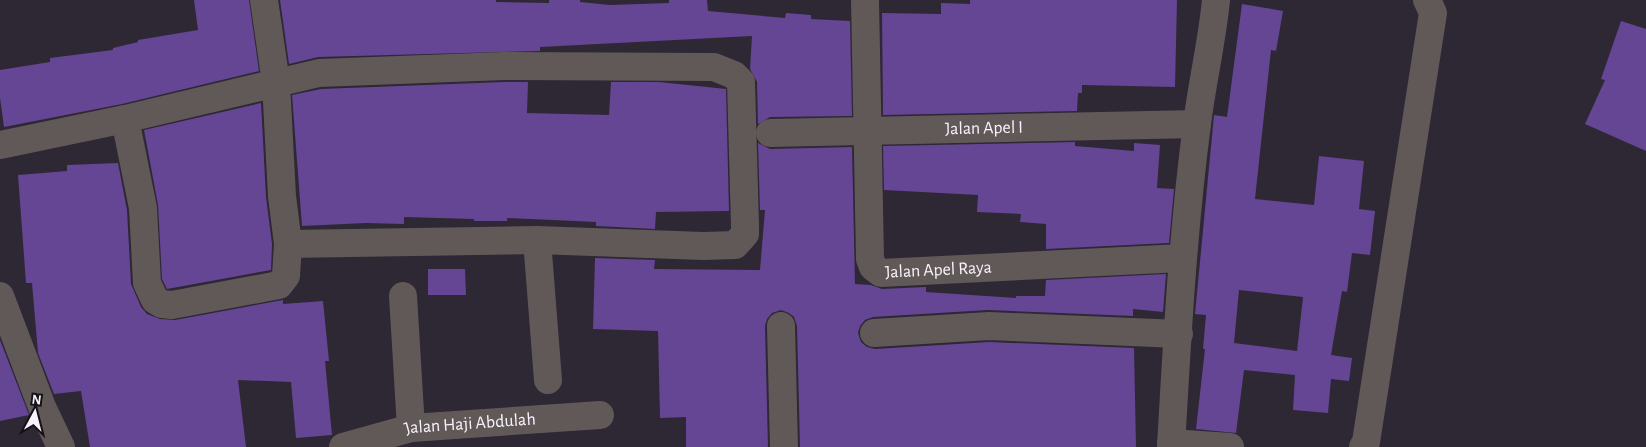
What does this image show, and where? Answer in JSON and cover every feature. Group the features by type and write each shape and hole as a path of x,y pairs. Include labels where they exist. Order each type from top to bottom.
{"street":[{"path":"125,119 143,208 147,283 155,300 172,305 278,285 286,276 288,244 282,196 276,83 264,0"},
{"name":"Jalan Apel Raya","path":"865,0 870,259 873,267 881,273 1182,258"},
{"path":"1216,0 1197,124 1182,258 1171,445 1230,447"},
{"path":"1363,447 1366,442 1432,13 1427,0"},
{"path":"0,145 125,119 319,73 504,66 714,67 734,75 741,82 745,234 739,243 730,246 703,246 537,240 288,244"},
{"name":"Jalan Apel I","path":"770,133 1197,124"},
{"path":"537,240 548,380"},
{"path":"402,296 410,428"},
{"path":"2,310 42,407 61,447"},
{"path":"781,326 784,447"},
{"path":"874,333 989,326 1179,334"},
{"name":"Jalan Haji Abdulah","path":"343,447 410,428 600,415"}],"building":[{"path":"194,0 249,0 259,71 122,104 4,127 0,98 0,70 50,62 50,58 113,50 113,48 138,42 138,40 198,30"},
{"path":"280,0 496,0 496,2 549,3 549,0 580,0 580,2 610,5 669,3 669,0 707,0 708,11 785,18 786,13 811,15 811,19 850,21 852,116 770,117 758,124 757,82 750,69 752,36 540,47 540,51 318,57 289,64"},
{"path":"970,0 1177,0 1175,87 1082,85 1082,93 1078,93 1077,111 883,115 882,13 941,14 941,3 970,4"},
{"path":"1242,4 1283,11 1276,51 1271,50 1255,199 1314,205 1319,156 1364,161 1359,209 1375,211 1370,255 1352,253 1347,292 1342,291 1331,355 1352,358 1349,381 1331,379 1328,413 1293,410 1295,375 1244,370 1236,433 1196,429 1205,349 1203,349 1206,315 1195,314 1214,115 1227,117","holes":["1239,290 1303,297 1297,351 1234,343"]},
{"path":"1621,21 1646,29 1646,151 1585,124 1605,80 1601,79"},
{"path":"528,82 527,113 609,115 611,82 659,82 726,89 729,211 656,212 655,229 596,226 596,222 507,218 507,221 474,221 474,219 404,217 404,224 366,223 302,226 292,95 321,89"},
{"path":"261,103 266,197 272,244 271,270 167,289 162,279 158,205 144,130"},
{"path":"1075,142 1075,146 1134,151 1134,143 1160,145 1157,188 1174,189 1169,243 1046,249 1046,224 1020,222 1021,214 977,212 978,195 884,190 883,146"},
{"path":"758,143 770,149 852,147 855,284 871,285 882,289 926,287 926,292 1016,298 1016,296 1045,296 1046,280 1166,274 1163,312 1133,309 1133,316 988,310 873,317 865,320 860,326 858,333 861,342 867,347 875,349 989,342 1134,348 1136,447 800,447 797,326 794,317 781,310 772,313 767,319 765,326 768,447 686,447 686,417 660,418 658,331 593,329 595,258 655,260 654,269 760,270 765,210 760,210"},
{"path":"118,163 127,210 131,284 141,307 147,314 160,319 175,320 283,300 283,304 323,301 329,361 325,361 332,435 296,438 291,382 238,380 246,447 90,447 81,391 54,394 38,353 32,283 26,283 18,175 67,171 67,165"},
{"path":"428,269 465,269 466,295 428,295"},
{"path":"0,340 29,415 0,421"}]}
